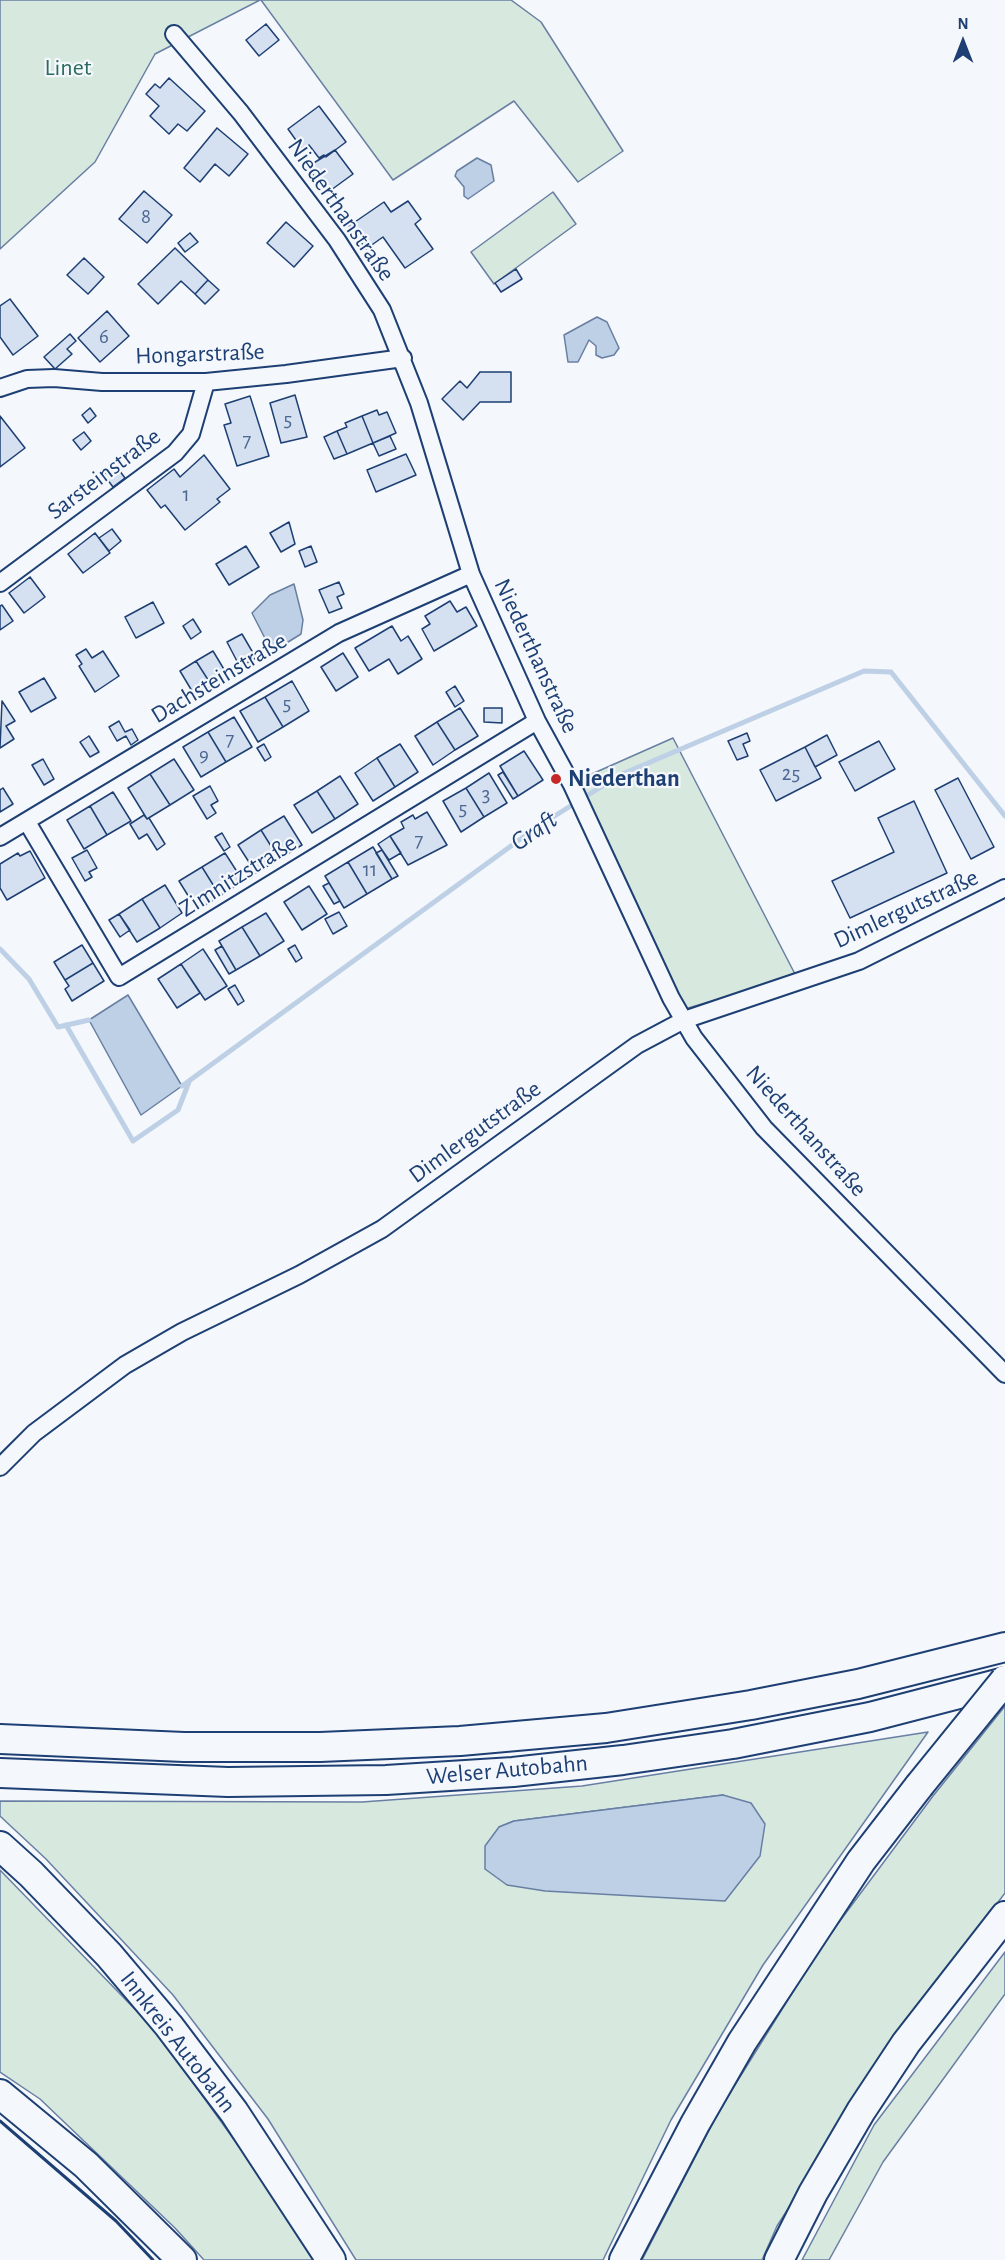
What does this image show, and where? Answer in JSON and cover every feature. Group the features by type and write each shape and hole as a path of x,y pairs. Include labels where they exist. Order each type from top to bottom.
{"highway":[{"name":"Welser Autobahn","path":"0,1739 184,1747 320,1747 460,1741 583,1730 751,1705 858,1684 1005,1647"},
{"name":"Welser Autobahn","path":"0,1773 228,1782 386,1780 513,1772 623,1760 732,1744 870,1717 1005,1681"},
{"path":"624,2260 689,2134 742,2042 861,1862 919,1786 1005,1681"},
{"name":"Innkreis Autobahn","path":"0,1845 109,1955 169,2026 234,2112 331,2260"},
{"path":"780,2260 813,2193 861,2111 906,2043 1005,1916"},
{"path":"0,2094 86,2164 182,2260"}],"street":[{"name":"Niederthanstraße","path":"174,34 241,113 337,240 382,310 420,403 471,574 537,721 572,785 671,998 694,1038 764,1128 1005,1374"},
{"name":"Hongarstraße","path":"0,388 27,379 54,378 102,381 206,381 286,374 402,358"},
{"name":"Sarsteinstraße","path":"0,583 175,453 191,434 206,381"},
{"name":"Dachsteinstraße","path":"0,837 339,633 471,574"},
{"name":"Zimnitzstraße","path":"27,822 119,977 537,721"},
{"name":"Dimlergutstraße","path":"0,1467 34,1433 125,1365 182,1332 299,1275 382,1229 637,1045 684,1020 859,961 1005,888"}],"green space":[{"name":"Linet","path":"0,0 260,0 155,54 95,162 0,249"},
{"path":"261,0 511,0 541,22 623,151 578,182 514,101 393,180"},
{"path":"553,192 576,224 494,284 471,252"},
{"path":"673,738 796,976 685,1009 576,781"},
{"path":"1005,1706 1005,1893 909,2020 777,2226 762,2260 642,2260 720,2109 822,1945 933,1796"},
{"path":"928,1732 763,1965 671,2120 603,2260 356,2260 268,2119 173,1995 46,1859 0,1816 0,1801 362,1802 582,1786","holes":["723,1795 499,1827 514,1821"]},
{"path":"0,1870 156,2031 278,2201 313,2260 204,2260 175,2228 40,2099 0,2072"},
{"path":"1005,1952 1005,1994 883,2162 829,2260 802,2260 874,2125"}],"water":[{"path":"477,158 491,165 494,181 468,199 464,196 464,187 455,176 457,171"},
{"path":"597,317 607,322 619,348 614,355 602,358 596,355 596,346 589,340 578,362 568,362 564,335"},
{"path":"294,584 303,620 301,634 272,652 252,613 270,595"},
{"path":"128,995 182,1086 141,1115 89,1020"},
{"path":"723,1795 751,1803 765,1824 760,1856 725,1901 545,1891 507,1885 485,1869 485,1846 499,1827 514,1821"}],"building":[{"path":"266,24 279,40 259,56 246,40"},
{"path":"169,78 205,111 187,131 178,124 169,134 150,116 159,106 146,94 155,84 160,88"},
{"path":"319,106 346,142 326,157 324,155 319,158 309,145 303,150 288,129"},
{"path":"217,128 248,154 229,176 215,164 200,182 184,168"},
{"path":"335,150 353,174 327,193 307,167"},
{"path":"144,191 172,215 147,243 119,219"},
{"path":"408,201 421,219 415,224 433,249 405,268 383,237 366,249 349,226 384,202 391,212"},
{"path":"286,222 313,246 294,267 267,243"},
{"path":"190,233 198,242 185,252 178,243"},
{"path":"175,248 208,280 195,294 181,281 158,304 138,284"},
{"path":"84,258 104,277 88,294 67,275"},
{"path":"516,269 522,279 501,292 495,283"},
{"path":"208,280 219,290 205,304 195,294"},
{"path":"10,299 38,336 13,355 0,337 0,306"},
{"path":"107,311 129,336 100,362 78,338"},
{"path":"70,334 76,341 67,349 72,354 55,369 44,357"},
{"path":"480,372 511,372 511,402 480,402 463,420 442,399 460,381 467,388"},
{"path":"295,395 307,437 281,443 270,403"},
{"path":"250,396 269,456 237,466 224,425 231,423 225,404"},
{"path":"90,408 96,416 88,423 82,415"},
{"path":"377,410 379,415 387,412 396,433 373,443 362,416"},
{"path":"0,416 25,448 0,467"},
{"path":"362,416 373,443 347,454 337,431 347,427 345,423"},
{"path":"337,431 347,454 334,459 324,437"},
{"path":"84,432 91,441 81,450 73,440"},
{"path":"390,436 396,449 379,456 373,443"},
{"path":"406,454 416,475 376,492 367,470"},
{"path":"204,455 230,489 217,499 220,502 185,530 165,505 161,508 147,490 174,469 180,477"},
{"path":"116,466 125,478 113,487 104,475"},
{"path":"289,522 295,544 281,552 270,533"},
{"path":"112,529 121,541 109,551 99,538"},
{"path":"95,533 110,553 83,573 68,554"},
{"path":"246,546 259,567 229,585 216,564"},
{"path":"311,546 317,562 305,567 299,551"},
{"path":"30,577 45,597 24,613 9,593"},
{"path":"339,582 344,594 337,597 342,608 329,613 319,590"},
{"path":"450,601 457,612 466,607 477,626 434,651 422,629 430,624 425,616"},
{"path":"153,602 164,623 136,638 125,617"},
{"path":"2,605 13,621 0,630 0,606"},
{"path":"193,619 201,632 191,639 183,626"},
{"path":"392,626 401,641 408,636 422,659 398,674 389,659 369,671 355,648"},
{"path":"242,634 256,658 240,667 227,642"},
{"path":"86,649 92,658 103,651 119,676 95,692 79,666 82,664 76,655"},
{"path":"213,651 228,676 212,686 196,661"},
{"path":"343,653 358,677 336,691 321,667"},
{"path":"196,661 212,686 195,696 180,671"},
{"path":"44,678 56,698 31,712 19,692"},
{"path":"292,681 309,711 283,727 265,697"},
{"path":"455,686 464,701 455,707 446,692"},
{"path":"265,697 283,727 258,742 240,711"},
{"path":"2,701 15,721 6,726 14,739 0,748"},
{"path":"460,708 478,736 455,750 437,722"},
{"path":"484,708 502,708 502,723 484,722"},
{"path":"234,717 252,747 226,762 208,732"},
{"path":"119,721 125,732 132,729 138,740 131,745 126,736 117,741 109,727"},
{"path":"437,722 455,750 433,765 415,736"},
{"path":"208,732 226,762 201,777 183,747"},
{"path":"747,733 750,741 743,744 748,756 737,760 728,741"},
{"path":"827,735 837,755 815,767 805,747"},
{"path":"89,736 99,752 90,757 80,742"},
{"path":"879,741 895,769 855,791 839,762"},
{"path":"264,744 271,757 265,761 257,748"},
{"path":"400,744 418,772 395,787 377,758"},
{"path":"805,747 821,778 776,801 760,770"},
{"path":"524,751 543,780 518,796 500,766"},
{"path":"377,758 395,787 373,801 355,773"},
{"path":"43,759 54,779 44,785 32,765"},
{"path":"174,759 194,790 170,805 150,774"},
{"path":"503,772 518,796 513,799 498,775"},
{"path":"489,773 507,803 484,817 466,788"},
{"path":"150,774 170,805 147,819 128,788"},
{"path":"340,776 358,804 335,819 317,791"},
{"path":"958,778 994,847 971,859 935,790"},
{"path":"210,786 218,801 211,805 216,813 207,819 193,796"},
{"path":"3,788 13,804 0,812 0,790"},
{"path":"466,788 484,817 461,832 443,801"},
{"path":"317,791 335,819 312,833 294,805"},
{"path":"113,792 131,821 107,835 90,806"},
{"path":"914,801 947,873 850,918 832,881 894,852 878,818"},
{"path":"90,806 107,835 84,849 67,820"},
{"path":"427,812 447,845 408,865 390,836 404,828 401,822 413,815 415,819"},
{"path":"144,815 147,819 149,818 165,844 157,850 147,834 139,839 130,824"},
{"path":"284,816 302,845 279,859 261,830"},
{"path":"261,830 279,859 256,873 238,845"},
{"path":"222,833 230,847 224,851 215,837"},
{"path":"390,836 401,853 389,860 378,844"},
{"path":"373,847 392,879 367,894 348,862"},
{"path":"87,850 97,868 89,872 92,877 85,881 72,858"},
{"path":"382,850 398,876 392,879 376,853"},
{"path":"30,851 45,878 7,900 0,888 0,864 18,853 20,856"},
{"path":"225,853 243,881 220,896 202,867"},
{"path":"348,862 367,894 344,908 325,876"},
{"path":"202,867 220,896 197,910 179,881"},
{"path":"329,883 340,901 334,904 323,886"},
{"path":"165,885 182,913 160,928 142,899"},
{"path":"309,886 327,914 302,930 284,902"},
{"path":"142,899 160,928 137,942 119,914"},
{"path":"339,912 347,926 333,934 325,919"},
{"path":"266,913 284,941 260,956 242,927"},
{"path":"119,914 130,930 120,937 109,920"},
{"path":"242,927 260,956 236,970 219,941"},
{"path":"82,945 93,963 65,980 54,962"},
{"path":"295,945 302,958 296,962 288,949"},
{"path":"222,946 236,970 229,974 215,950"},
{"path":"203,949 227,986 205,1000 181,964"},
{"path":"93,963 104,981 72,1001 65,989 69,986 65,980"},
{"path":"181,964 200,993 177,1008 158,979"},
{"path":"235,985 244,1001 238,1005 228,989"}],"waterway":[{"name":"Graft","path":"182,1086 537,827 620,775 864,671 891,672 1005,816"},
{"path":"0,949 29,979 58,1027 89,1020"},
{"path":"66,1025 133,1141 178,1110 189,1082"}],"wall":[{"path":"0,2121 116,2221 153,2260"}],"place":[{"name":"Niederthan","path":"556,779"}]}
